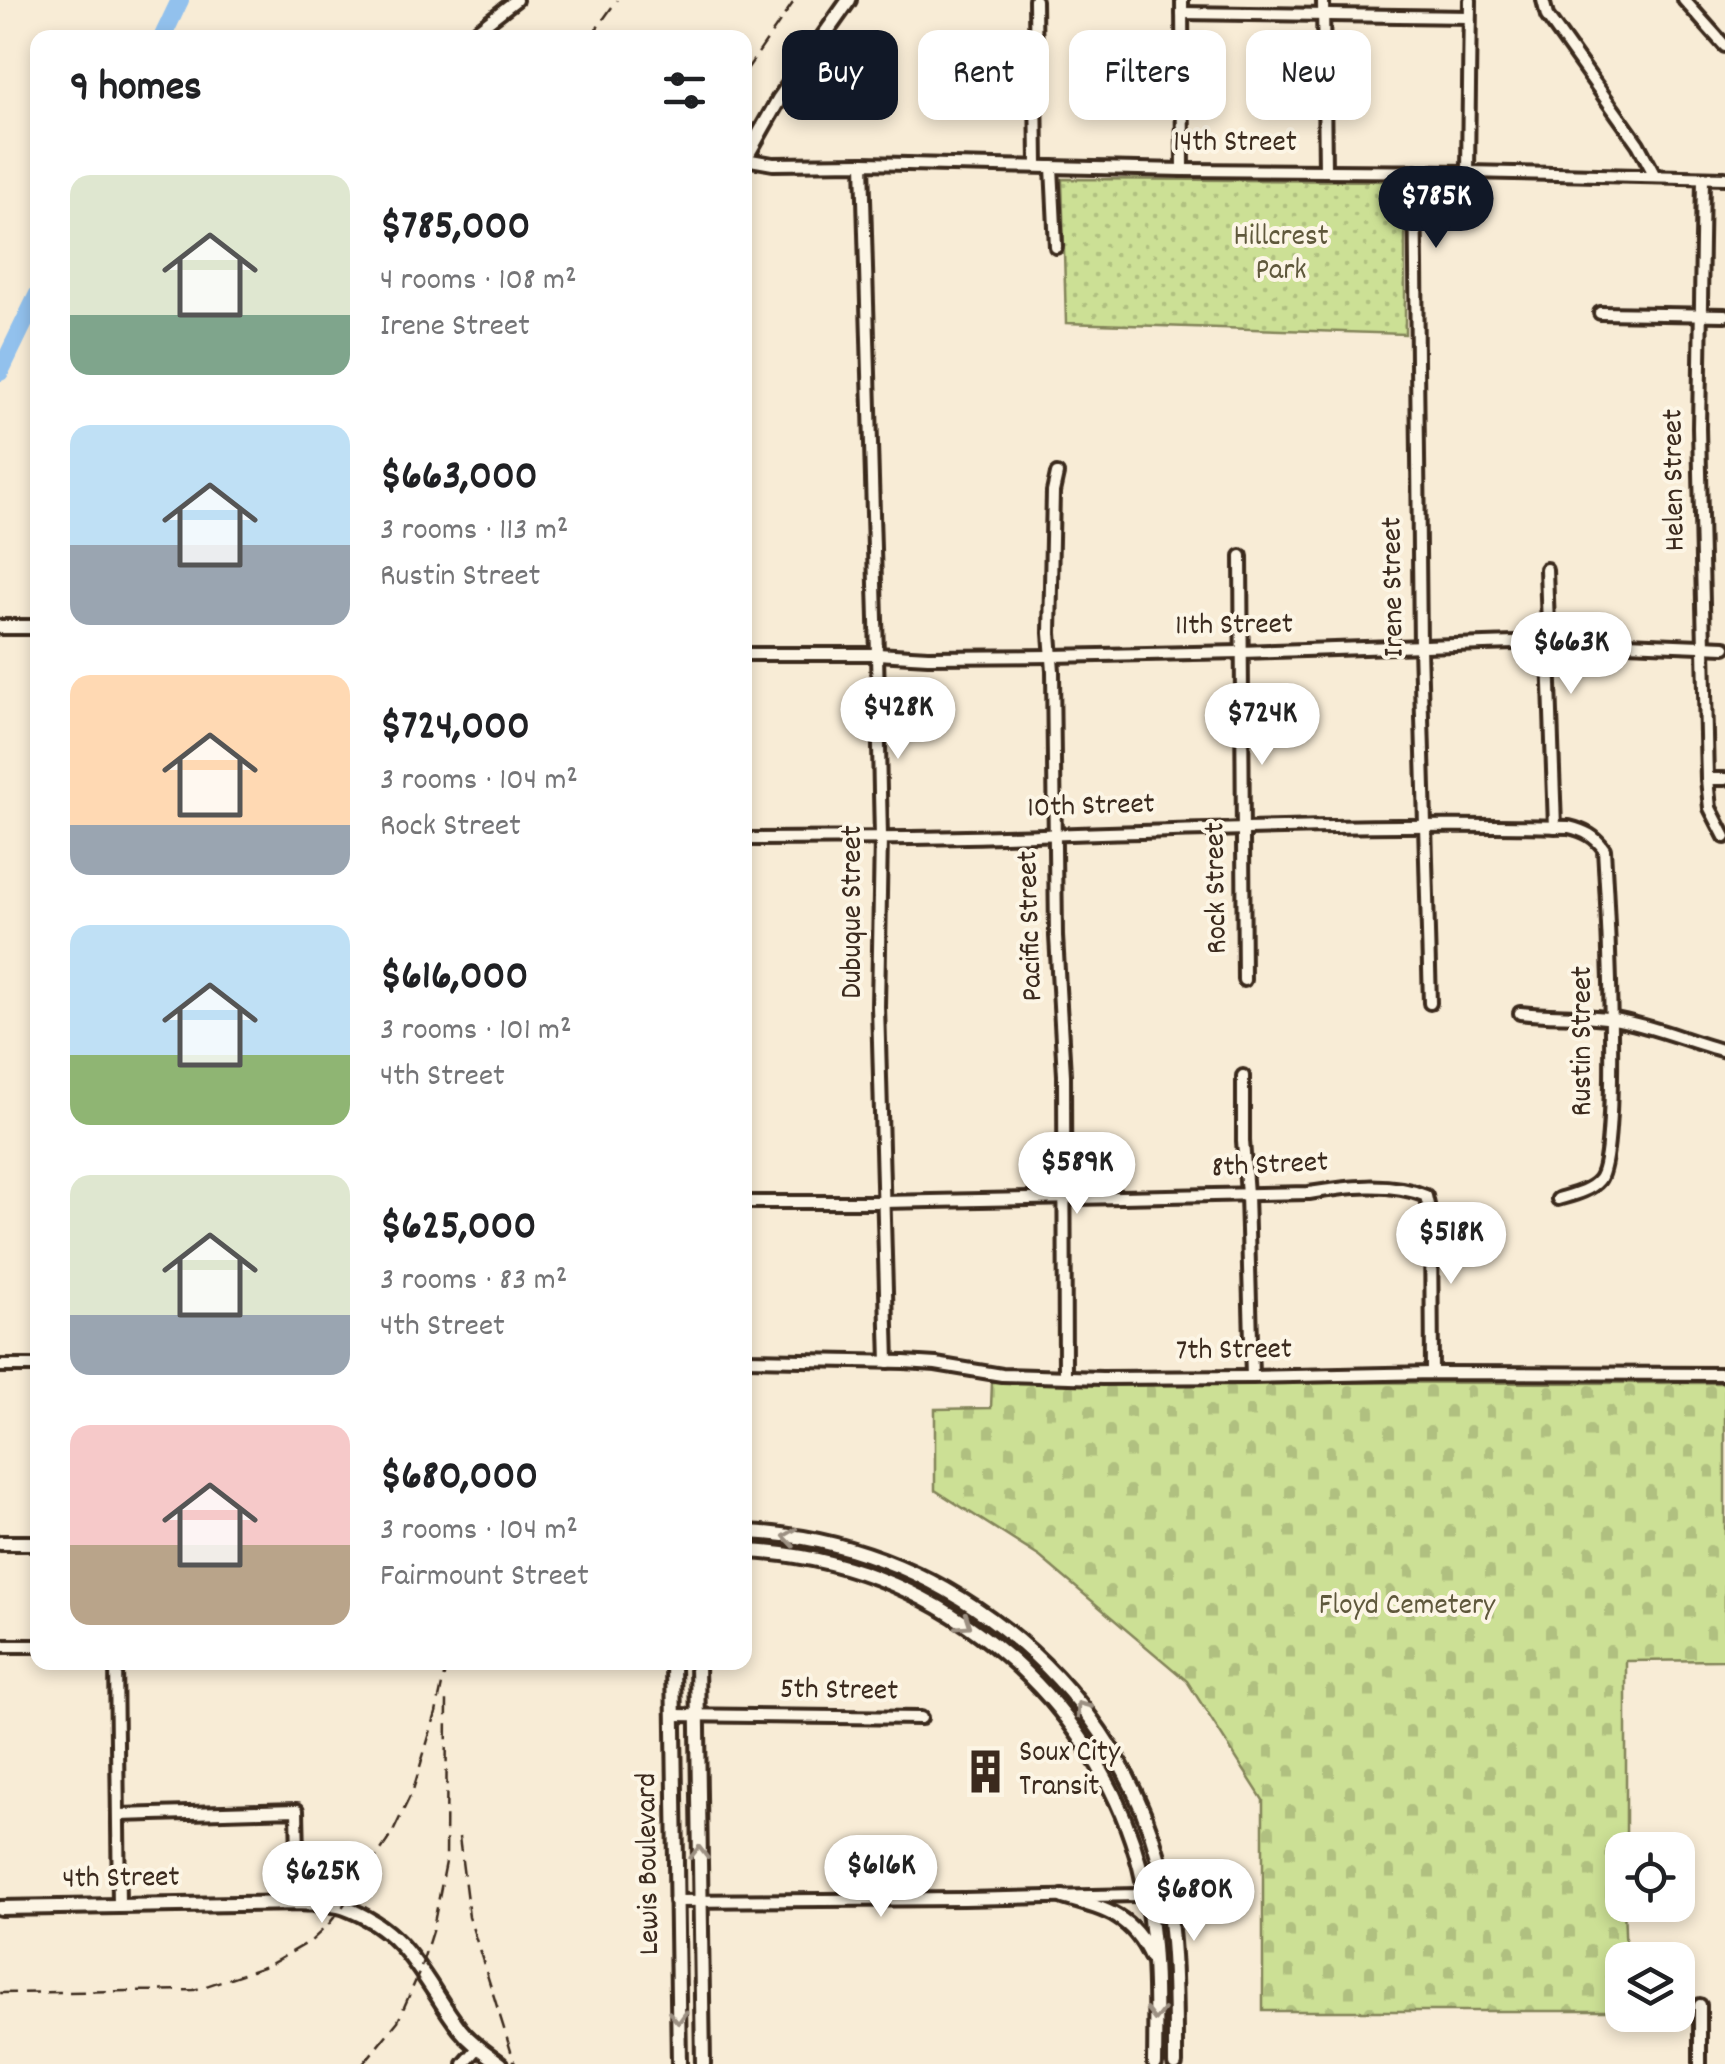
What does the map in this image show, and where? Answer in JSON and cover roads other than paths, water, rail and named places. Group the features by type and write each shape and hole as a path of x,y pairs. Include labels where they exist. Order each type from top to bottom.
{"main road":[{"path":"752,147 779,99 850,0"},
{"path":"0,627 30,626"},
{"path":"752,1533 834,1544 938,1585 973,1605 1024,1644 1071,1694 1120,1764 1146,1820 1158,1858 1174,1961 1175,2064"},
{"path":"0,1544 30,1543"},
{"path":"752,1552 835,1564 879,1578 953,1615 1008,1655 1058,1707 1092,1754 1128,1827 1147,1894 1153,1933 1156,2064"},
{"name":"Lewis Boulevard","path":"673,1670 679,2064"},
{"name":"Lewis Boulevard","path":"697,1670 702,2064"},
{"path":"1063,1897 1123,1918 1137,1931 1154,1964"},
{"name":"4th Street","path":"0,1908 299,1903 343,1906 383,1928 404,1946 462,2031 501,2064"}],"street":[{"path":"477,30 516,0"},
{"path":"1035,0 1037,165"},
{"path":"1182,0 1183,170"},
{"path":"1323,0 1325,170"},
{"path":"1468,172 1470,0"},
{"path":"1542,0 1547,16 1638,144 1654,176"},
{"path":"1684,0 1725,46"},
{"path":"1182,13 1470,17"},
{"name":"14th Street","path":"752,160 773,164 1725,178"},
{"name":"Dubuque Street","path":"863,163 877,654 878,1006 888,1362"},
{"path":"1052,166 1056,247"},
{"name":"Irene Street","path":"1415,171 1420,646 1430,1003"},
{"name":"Helen Street","path":"1703,178 1700,428 1706,779 1710,808 1725,838"},
{"path":"1600,313 1725,315"},
{"name":"Pacific Street","path":"1057,474 1053,492 1050,634 1056,936 1064,1075 1065,1376"},
{"name":"Rock Street","path":"1241,556 1244,980"},
{"path":"1546,569 1555,827"},
{"name":"11th Street","path":"752,654 1052,656 1577,641 1725,647"},
{"path":"1706,779 1725,780"},
{"name":"10th Street","path":"752,839 1242,828 1555,827 1584,831 1597,839 1605,854"},
{"name":"Rustin Street","path":"1558,1199 1593,1186 1607,1161 1610,1018 1605,854"},
{"path":"1520,1013 1610,1018 1725,1051"},
{"path":"1243,1076 1252,1377"},
{"name":"8th Street","path":"752,1202 1309,1193 1339,1188 1412,1190 1426,1196 1431,1218 1432,1373"},
{"name":"7th Street","path":"752,1359 936,1364 1002,1376 1725,1374"},
{"path":"0,1366 30,1366"},
{"path":"0,1646 30,1646"},
{"path":"116,1670 119,1905"},
{"name":"5th Street","path":"673,1716 921,1718"},
{"path":"119,1815 297,1810 299,1903"},
{"path":"675,1901 1063,1897 1166,1890"},
{"path":"1700,2005 1700,2064"},
{"path":"464,2064 478,2048"}],"waterway":[{"path":"166,30 180,0"},
{"path":"0,372 30,310"}],"railway":[{"path":"596,30 617,0"},
{"path":"752,62 795,0"},
{"path":"0,1993 194,1990 269,1965 311,1941 343,1906 392,1834 413,1790 445,1670"},
{"path":"363,2064 398,2021 433,1928 446,1862 447,1697"},
{"path":"459,1837 469,1917 515,2064"}],"place":[{"name":"Soux City Transit","path":"986,1771"}],"park label":[{"name":"Hillcrest Park","path":"1281,255"},
{"name":"Floyd Cemetery","path":"1407,1607"}]}
